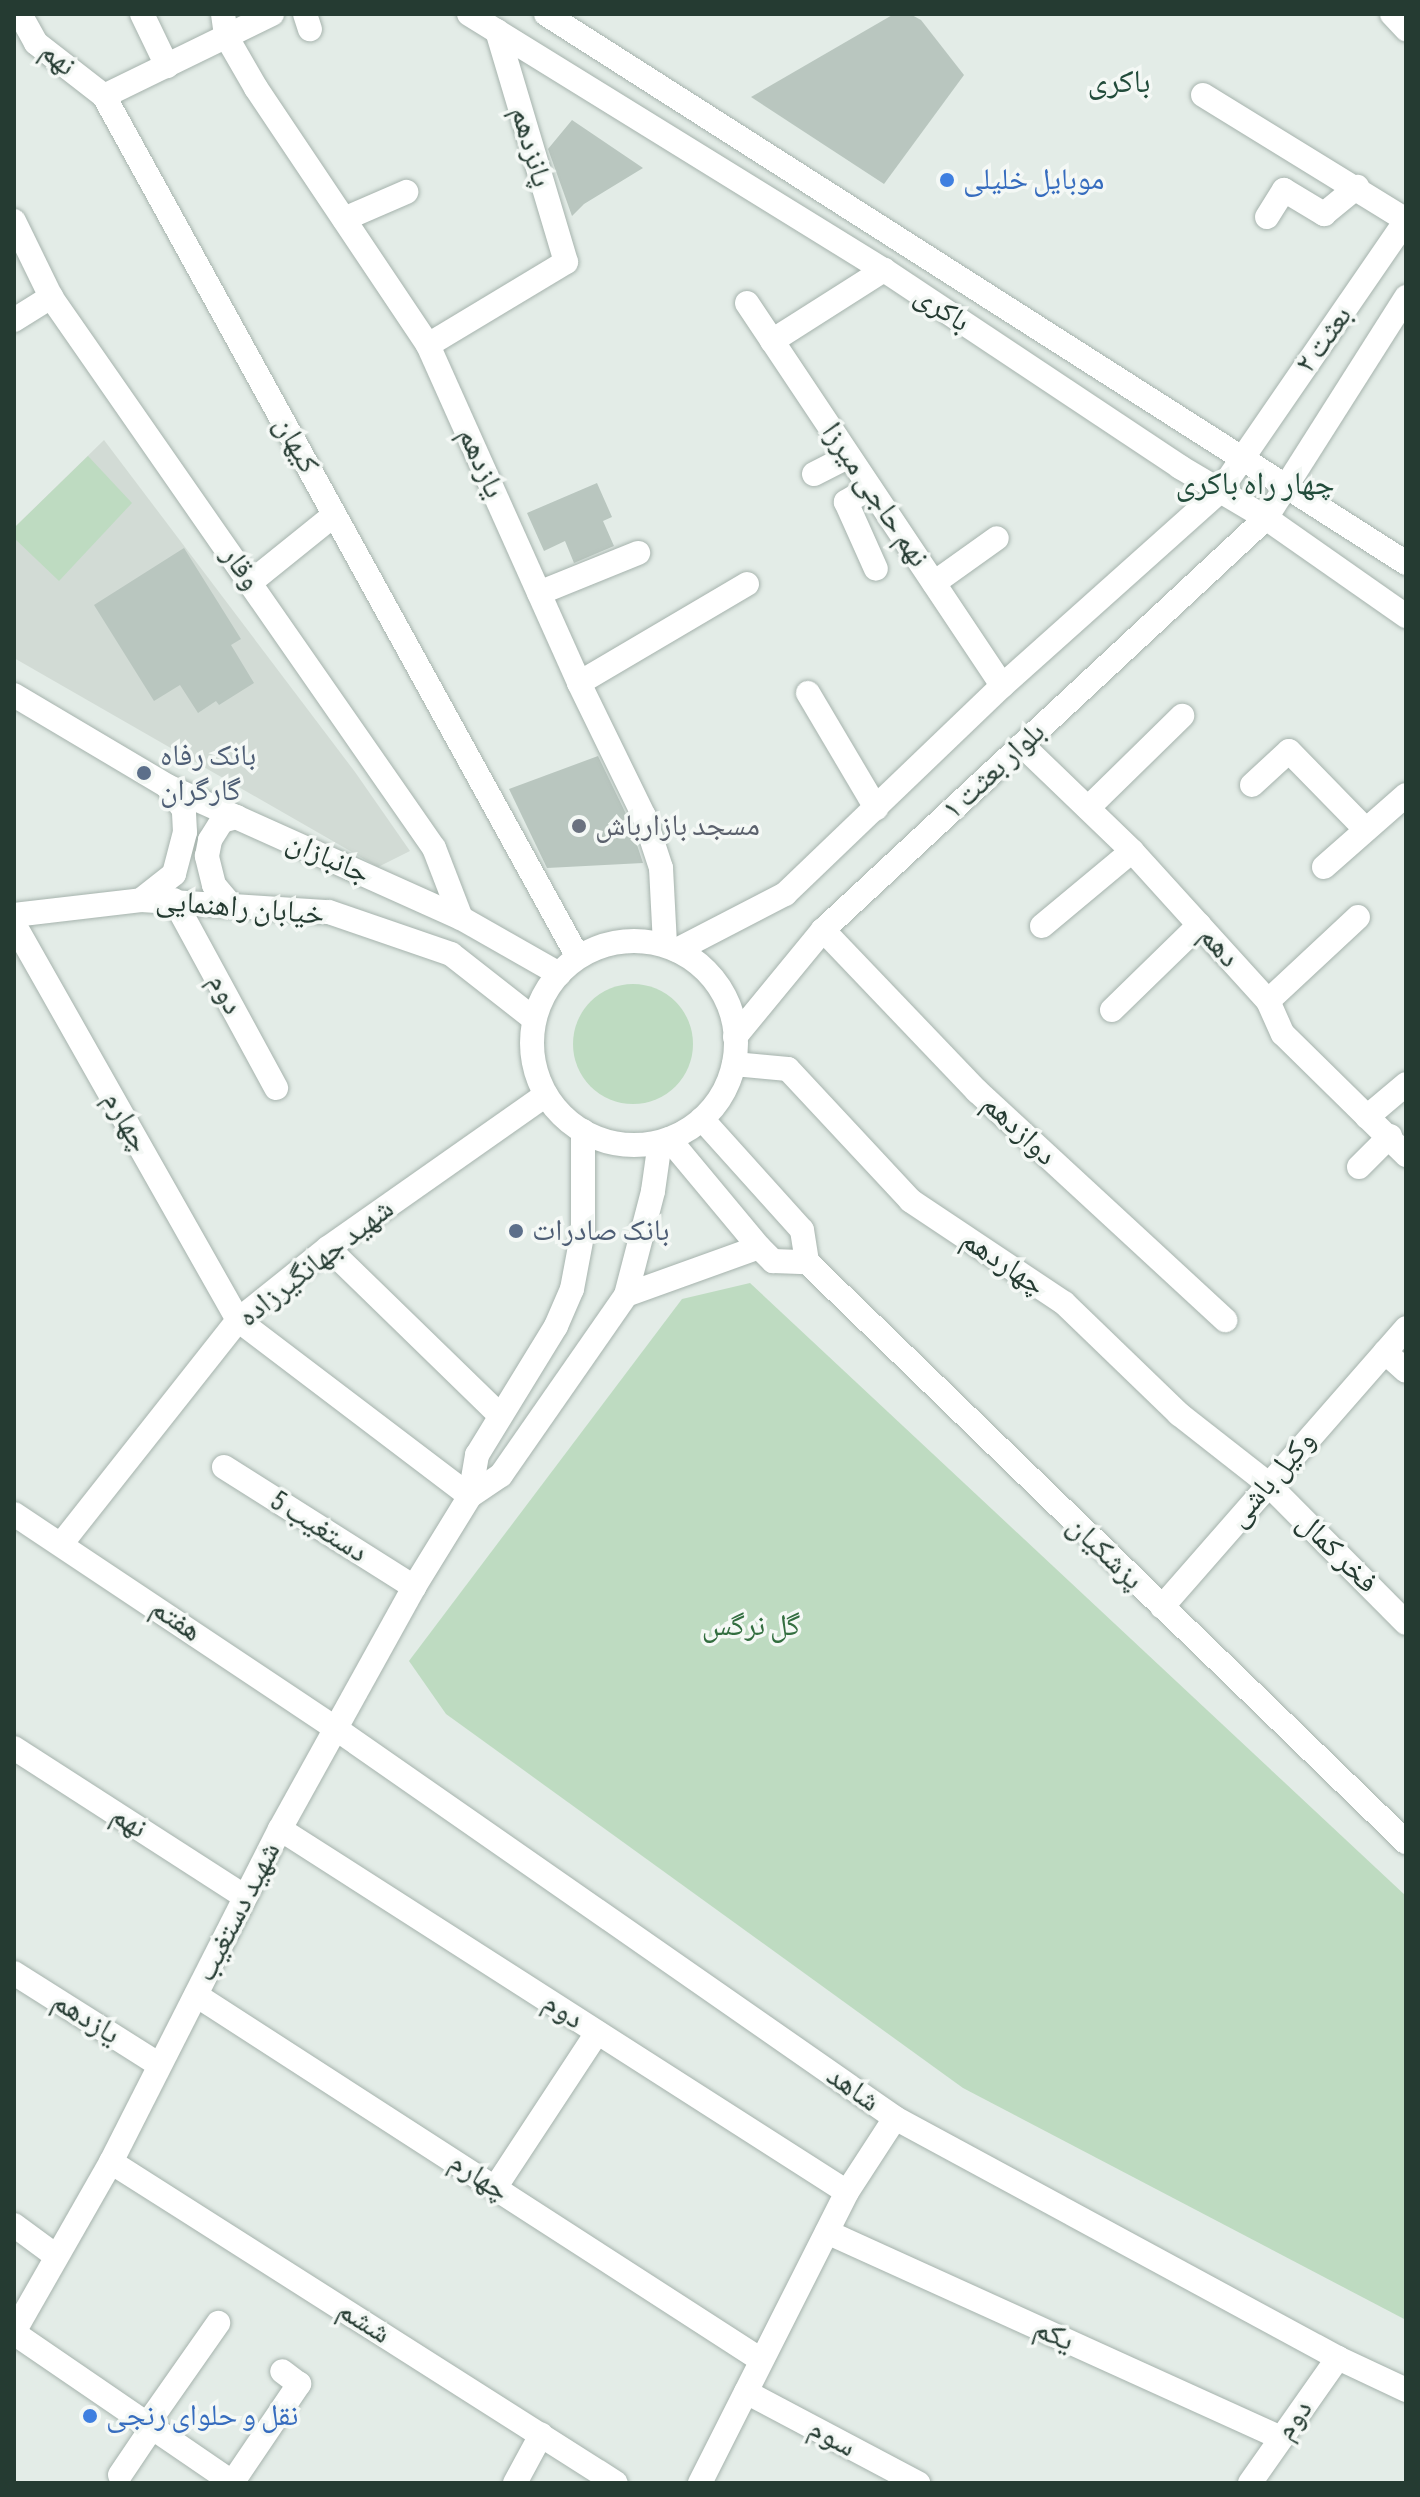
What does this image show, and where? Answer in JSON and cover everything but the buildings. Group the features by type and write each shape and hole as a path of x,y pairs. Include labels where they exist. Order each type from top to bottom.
{"street":[{"name":"نهم","path":"20,14 36,43 104,96"},
{"path":"142,14 167,66"},
{"path":"104,96 167,66 225,25 272,14"},
{"name":"باکری","path":"469,14 884,270 1220,491 1266,518 1406,616"},
{"name":"باکری","path":"546,14 1406,563"},
{"path":"1392,14 1406,29"},
{"name":"یازدهم","path":"225,25 256,88 428,345 579,683 644,816 661,868 671,948"},
{"name":"پانزدهم","path":"428,345 566,262 497,31"},
{"path":"1203,95 1357,187 1406,220"},
{"name":"کیهان","path":"104,96 578,957"},
{"path":"1267,217 1284,190 1324,214 1357,187"},
{"path":"344,219 406,192"},
{"name":"بعثت ۲","path":"1220,491 1406,220"},
{"name":"وقار","path":"14,221 51,297 434,848 461,918"},
{"path":"772,341 884,270"},
{"path":"14,320 51,297"},
{"name":"بعثت ۲","path":"1266,518 1406,297"},
{"name":"نهم حاجی میرزا","path":"747,303 1002,686"},
{"path":"814,474 849,456"},
{"path":"870,488 846,502 876,569"},
{"name":"بلوار بعثت ۱","path":"671,948 785,894 1002,686 1220,491"},
{"path":"251,582 334,515"},
{"name":"بلوار بعثت ۱","path":"735,1037 823,930 1266,518"},
{"path":"934,583 997,538"},
{"path":"539,593 638,553"},
{"path":"579,683 747,584"},
{"path":"808,693 876,808"},
{"name":"جانبازان","path":"14,695 167,786 461,918 559,974"},
{"path":"1088,808 1182,716"},
{"name":"دهم","path":"1022,745 1132,851 1268,1001 1283,1034 1406,1155"},
{"path":"1252,785 1289,751 1366,830"},
{"path":"141,900 174,874 185,832 184,810 167,786"},
{"path":"1324,867 1406,795"},
{"path":"230,904 214,885 207,856 210,840 222,821 236,817"},
{"path":"1042,926 1132,851"},
{"name":"خیابان راهنمایی","path":"14,915 141,900 329,912 451,954 534,1019"},
{"name":"دوم","path":"174,900 276,1088"},
{"path":"1268,1001 1358,917"},
{"name":"چهارم","path":"14,924 238,1320"},
{"path":"1112,1010 1199,925"},
{"name":"دوازدهم","path":"823,930 977,1091 1225,1320"},
{"path":"620,941 671,948 700,965 718,985 730,1010 735,1037 734,1064 716,1103 702,1119 665,1140 629,1145 583,1131 562,1115 546,1095 536,1071 532,1045 534,1019 543,995 559,974 578,957 620,941"},
{"name":"چهاردهم","path":"734,1064 788,1069 911,1201 1064,1303 1179,1414 1267,1483"},
{"path":"1367,1117 1406,1084"},
{"name":"شهید جهانگیرزاده","path":"62,1543 238,1320 328,1248 546,1095"},
{"path":"665,1140 773,1261 807,1262 802,1230 702,1119"},
{"path":"470,1496 477,1455 556,1326 572,1289 583,1231 583,1131"},
{"path":"1359,1167 1390,1136"},
{"path":"470,1496 501,1475 626,1295 665,1140"},
{"path":"626,1295 759,1247"},
{"path":"328,1248 500,1415"},
{"name":"پزشکیان","path":"807,1262 1406,1842"},
{"path":"238,1320 470,1496"},
{"name":"وکیل باشی","path":"1162,1607 1267,1483 1406,1328"},
{"path":"1385,1352 1406,1371"},
{"name":"دستغیب 5","path":"224,1467 414,1587"},
{"name":"فخر کمال","path":"1267,1483 1406,1623"},
{"name":"شهید دستغیب","path":"14,2333 111,2162 244,1896 335,1728 414,1587 470,1496"},
{"name":"هفتم","path":"14,1514 62,1543 335,1728"},
{"name":"شاهد","path":"335,1728 895,2118 1338,2358 1406,2390"},
{"name":"نهم","path":"14,1748 244,1896"},
{"name":"دوم","path":"280,1829 847,2192"},
{"name":"یازدهم","path":"14,1973 158,2064"},
{"name":"چهارم","path":"196,1995 761,2360"},
{"path":"495,2188 597,2033"},
{"path":"700,2483 847,2192 895,2118"},
{"name":"ششم","path":"111,2162 616,2483"},
{"path":"14,2225 56,2256"},
{"name":"یکم","path":"827,2232 1282,2438"},
{"path":"120,2475 218,2323"},
{"path":"14,2333 148,2428 233,2483 299,2384 282,2371"},
{"name":"دوم","path":"1250,2483 1338,2358"},
{"name":"سوم","path":"746,2392 918,2483"},
{"path":"515,2483 541,2435"}],"shaded area":[{"path":"104,440 355,772 410,851 378,867 14,658 14,528"}],"green space":[{"path":"88,456 132,503 59,581 14,538 14,528"},
{"path":"633,984 656,988 675,1002 689,1021 693,1044 689,1067 675,1086 656,1100 633,1104 610,1100 591,1086 577,1067 573,1044 577,1021 591,1002 610,988"},
{"name":"گل نرگس","path":"750,1283 1406,1896 1406,2320 963,2088 446,1714 409,1661 682,1299"}],"place":[{"name":"موبایل خلیلی","path":"947,180"},
{"name":"بانک رفاه گارگران","path":"144,773"},
{"name":"مسجد بازارباش","path":"579,826"},
{"name":"بانک صادرات","path":"516,1231"},
{"name":"نقل و حلوای رنجی","path":"90,2416"}],"district":[{"name":"باکری","path":"1119,83"},
{"name":"چهار راه باکری","path":"1255,485"}]}
